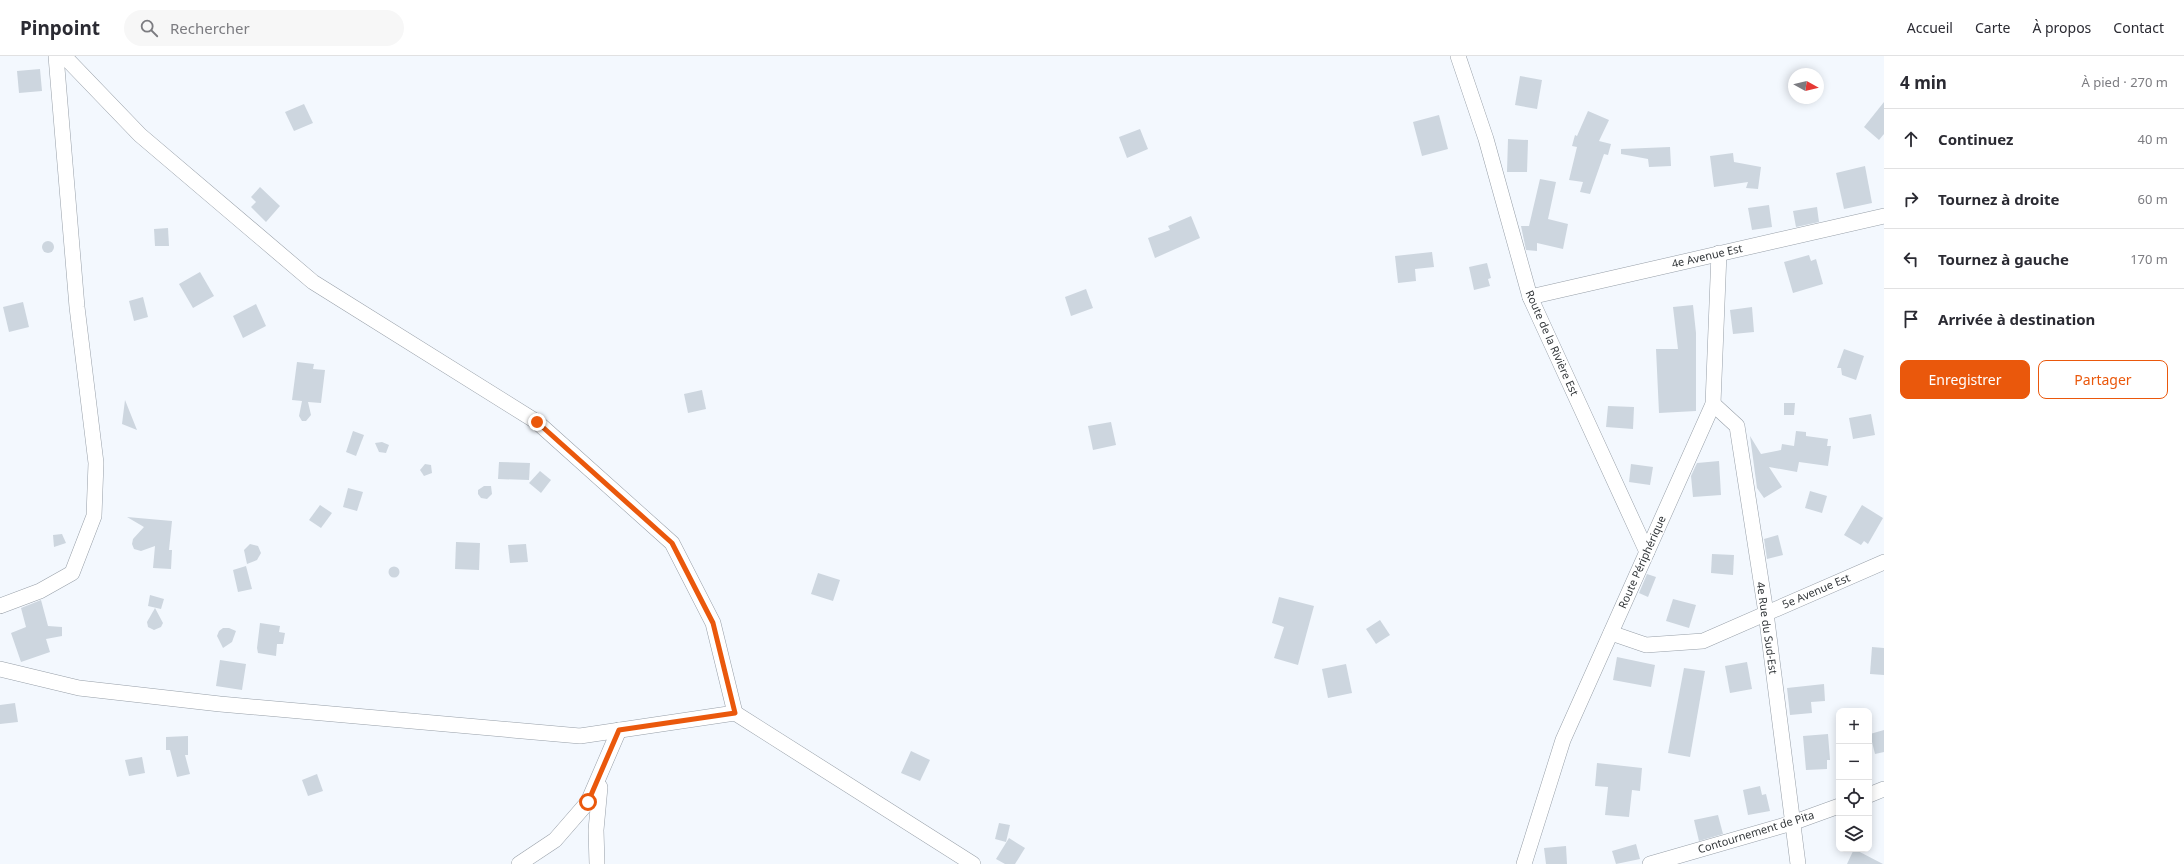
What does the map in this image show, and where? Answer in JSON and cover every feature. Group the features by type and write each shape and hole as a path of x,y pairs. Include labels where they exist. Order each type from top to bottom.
{"street":[{"path":"0,606 40,591 72,573 94,516 96,462 77,299 56,56"},
{"path":"64,56 140,135 313,282 537,422 672,543 713,623 735,713"},
{"name":"Route de la Rivière Est","path":"1458,56 1486,139 1530,297 1647,552"},
{"name":"4e Avenue Est","path":"1530,297 1884,216"},
{"name":"Route Périphérique","path":"1524,864 1563,740 1713,404 1719,253"},
{"name":"4e Rue du Sud-Est","path":"1713,404 1737,426 1766,613 1798,864"},
{"name":"5e Avenue Est","path":"1611,632 1646,645 1703,641 1884,562"},
{"path":"0,669 79,688 220,704 580,736 735,713 973,864"},
{"path":"519,864 555,840 588,802 606,764 619,730"},
{"path":"597,864 596,830 598,795 606,764"},
{"path":"1872,794 1884,789"},
{"name":"Contournement de Pita","path":"1650,864 1792,823 1836,807"}],"building":[{"path":"40,69 42,91 19,93 17,71"},
{"path":"1520,76 1542,80 1537,109 1515,105"},
{"path":"1884,102 1884,134 1879,140 1864,127"},
{"path":"304,104 313,123 294,131 285,112"},
{"path":"1588,111 1609,120 1599,141 1611,144 1608,155 1604,154 1590,194 1580,192 1583,182 1569,180 1577,147 1572,146 1575,135 1577,136"},
{"path":"1439,115 1448,149 1422,156 1413,122"},
{"path":"1140,129 1148,149 1127,158 1119,137"},
{"path":"1508,139 1528,140 1527,172 1507,172"},
{"path":"1670,147 1671,166 1649,167 1648,159 1621,154 1621,149"},
{"path":"1733,153 1734,162 1761,167 1758,189 1746,188 1748,182 1714,187 1710,156"},
{"path":"1865,166 1872,203 1844,209 1836,173"},
{"path":"1540,179 1556,182 1548,219 1568,224 1563,249 1537,243 1537,251 1526,250 1521,226 1529,226"},
{"path":"260,187 280,206 266,222 251,207 256,202 251,197"},
{"path":"1769,205 1772,227 1752,230 1748,208"},
{"path":"1817,207 1819,222 1796,227 1793,211"},
{"path":"1191,216 1200,238 1155,258 1148,238 1170,230 1168,226"},
{"path":"168,228 169,246 155,246 154,229"},
{"path":"48,241 52,243 54,247 52,251 48,253 44,251 42,247 44,243"},
{"path":"1432,252 1434,267 1415,269 1416,281 1398,283 1395,256"},
{"path":"1809,255 1811,261 1816,259 1823,284 1793,293 1784,262"},
{"path":"1487,263 1491,278 1488,279 1490,286 1474,290 1469,267"},
{"path":"200,272 214,296 193,308 179,284"},
{"path":"1086,289 1093,308 1071,316 1065,297"},
{"path":"143,297 148,317 134,321 129,301"},
{"path":"23,302 29,327 9,332 3,307"},
{"path":"256,304 266,326 243,338 233,316"},
{"path":"1693,305 1696,333 1696,411 1659,413 1656,349 1678,349 1673,307"},
{"path":"1752,307 1754,332 1733,334 1730,310"},
{"path":"1844,349 1864,356 1856,380 1842,375 1841,368 1837,368"},
{"path":"297,362 314,364 313,369 325,370 321,403 308,402 311,415 306,421 302,421 299,416 302,401 292,400"},
{"path":"702,390 706,409 688,413 684,394"},
{"path":"125,400 137,430 122,424"},
{"path":"1784,403 1795,403 1794,415 1784,415"},
{"path":"1608,406 1634,407 1633,429 1606,427"},
{"path":"1871,414 1875,435 1853,439 1849,418"},
{"path":"1111,422 1116,445 1093,450 1088,426"},
{"path":"353,431 364,435 356,456 346,452"},
{"path":"1796,431 1806,432 1806,436 1828,439 1827,446 1831,446 1828,466 1799,462 1797,472 1769,467 1782,487 1764,498 1757,488 1750,436 1761,454 1781,450 1782,444 1794,446"},
{"path":"382,442 389,445 386,453 379,452 375,443"},
{"path":"1719,461 1721,495 1693,497 1691,476 1697,463"},
{"path":"499,462 530,463 529,480 498,479"},
{"path":"425,464 431,465 432,473 424,476 420,470"},
{"path":"1631,464 1653,467 1650,485 1629,482"},
{"path":"540,471 551,480 541,493 529,483"},
{"path":"484,486 491,486 492,494 487,499 481,498 478,494 478,490"},
{"path":"348,488 363,492 357,511 343,507"},
{"path":"1810,491 1827,496 1822,513 1805,508"},
{"path":"320,505 332,513 321,528 309,520"},
{"path":"1862,505 1883,518 1868,544 1864,541 1861,545 1844,535"},
{"path":"127,517 172,521 169,550 172,550 171,569 153,568 155,546 141,551 134,549 132,544 133,539 144,527"},
{"path":"62,534 66,543 54,547 53,535"},
{"path":"1778,535 1783,555 1767,559 1764,539"},
{"path":"456,542 480,543 479,570 455,569"},
{"path":"250,544 258,546 261,553 257,560 247,564 244,550"},
{"path":"526,544 528,562 510,563 508,545"},
{"path":"1712,554 1734,555 1733,575 1711,573"},
{"path":"246,566 252,589 238,592 233,570"},
{"path":"394,566 398,568 400,572 398,576 394,578 390,576 388,572 390,568"},
{"path":"818,573 840,580 833,601 811,594"},
{"path":"1647,574 1656,577 1648,597 1639,593"},
{"path":"150,595 164,599 161,609 148,606"},
{"path":"1279,597 1314,606 1298,665 1274,658 1284,627 1272,623"},
{"path":"1673,599 1696,605 1689,628 1666,621"},
{"path":"41,600 48,626 62,627 62,636 46,639 50,652 21,662 11,633 26,627 21,608"},
{"path":"155,608 163,623 161,627 154,630 148,627 147,622"},
{"path":"1380,620 1390,635 1376,644 1366,629"},
{"path":"260,623 280,626 279,632 285,633 283,644 277,644 276,656 258,653 257,648"},
{"path":"223,628 229,628 236,631 232,642 223,648 217,636 219,631"},
{"path":"1872,647 1884,648 1884,675 1870,674"},
{"path":"1617,657 1655,665 1651,687 1613,680"},
{"path":"220,660 246,664 242,690 216,686"},
{"path":"1747,662 1752,689 1730,693 1725,666"},
{"path":"1346,664 1352,693 1328,698 1322,669"},
{"path":"1684,668 1705,671 1690,757 1668,753"},
{"path":"1824,684 1825,701 1811,702 1812,713 1790,715 1787,688"},
{"path":"15,703 18,722 0,724 0,705"},
{"path":"1884,730 1884,752 1875,754 1872,742 1872,733"},
{"path":"1828,734 1830,760 1827,760 1827,769 1806,770 1803,736"},
{"path":"188,736 188,755 185,755 190,774 177,777 170,750 166,750 166,737"},
{"path":"911,751 930,760 920,781 901,773"},
{"path":"142,757 145,773 129,776 125,760"},
{"path":"1597,763 1642,768 1640,791 1632,790 1629,817 1605,815 1608,787 1595,786"},
{"path":"317,774 323,791 308,796 302,780"},
{"path":"1760,786 1762,795 1766,794 1770,811 1748,815 1743,790"},
{"path":"1718,815 1723,834 1699,841 1694,820"},
{"path":"999,823 1010,825 1006,842 995,839"},
{"path":"1009,838 1025,848 1015,864 1005,864 996,859"},
{"path":"1636,844 1640,859 1616,864 1612,851"},
{"path":"1566,846 1567,864 1546,864 1544,848"},
{"path":"1853,852 1860,852 1883,864 1847,864"}],"route":[{"path":"537,422 672,543 713,623 735,713 619,730 606,764 588,802"}]}
